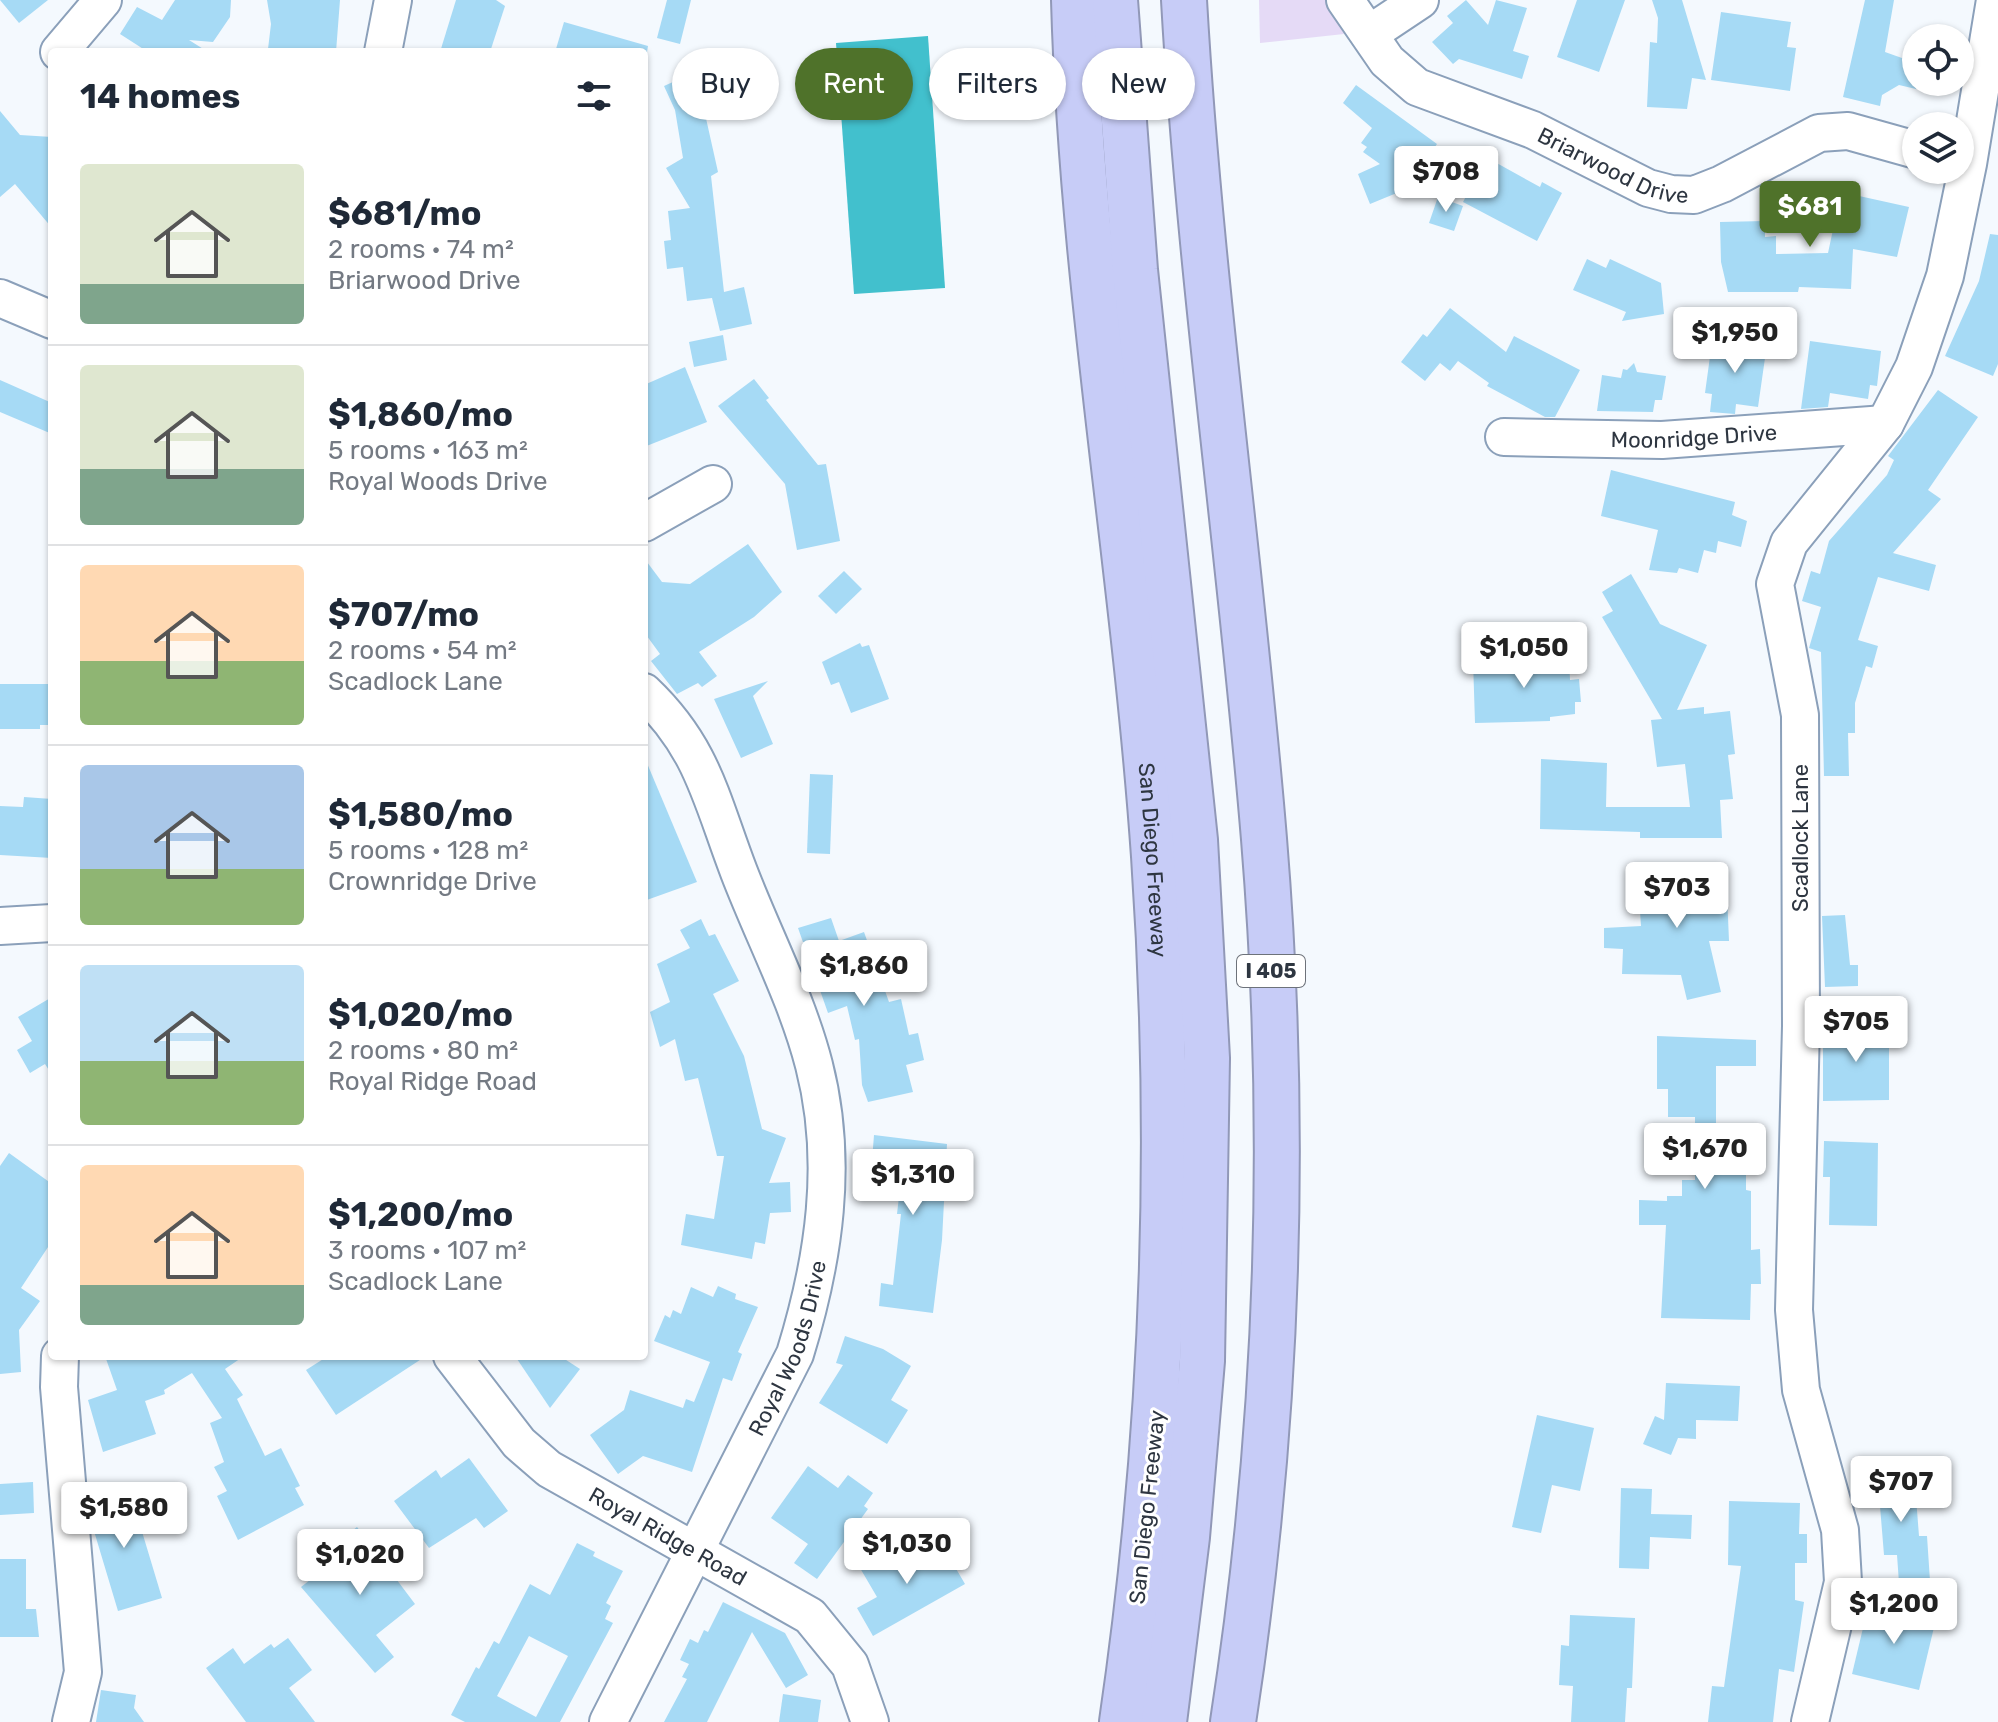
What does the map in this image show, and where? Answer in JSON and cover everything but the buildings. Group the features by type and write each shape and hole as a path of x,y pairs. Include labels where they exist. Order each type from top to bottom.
{"highway":[{"name":"San Diego Freeway","path":"1074,0 1096,294 1154,851 1165,1087 1158,1391 1122,1722"},
{"path":"1115,0 1135,270 1195,840 1207,1058 1202,1361 1187,1537 1164,1722"},
{"path":"1155,0 1168,188 1200,221"},
{"name":"I 405","path":"1184,0 1200,221 1264,841 1277,1135 1268,1408 1249,1610 1233,1722"}],"street":[{"path":"63,48 103,0"},
{"path":"384,48 393,0"},
{"name":"Briarwood Drive","path":"1345,0 1387,61 1417,87 1533,130 1648,188 1671,194 1694,195 1722,184 1819,133 1848,131 1902,146"},
{"path":"1369,34 1420,0"},
{"name":"Scadlock Lane","path":"1974,112 1995,0"},
{"name":"Scadlock Lane","path":"1810,1722 1843,1582 1840,1530 1801,1390 1794,1310 1801,1026 1800,715 1775,584 1789,543 1885,424 1914,367 1945,276 1960,184"},
{"path":"0,298 48,318"},
{"name":"Moonridge Drive","path":"1504,437 1662,440 1885,424"},
{"path":"648,521 713,484"},
{"name":"Royal Woods Drive","path":"608,1722 795,1354 810,1306 828,1186 824,1119 815,1066 798,1015 695,753 673,720 648,696"},
{"path":"0,926 48,923"},
{"path":"60,1360 59,1387 83,1672 71,1722"},
{"name":"Royal Ridge Road","path":"455,1360 519,1443 549,1469 782,1597 810,1616 850,1665 870,1722"}],"shaded area":[{"path":"1259,0 1327,0 1344,34 1260,43"}],"water":[{"path":"928,36 929,120 934,120 945,288 854,294 842,120 913,120 913,48 836,48 836,43"}]}
